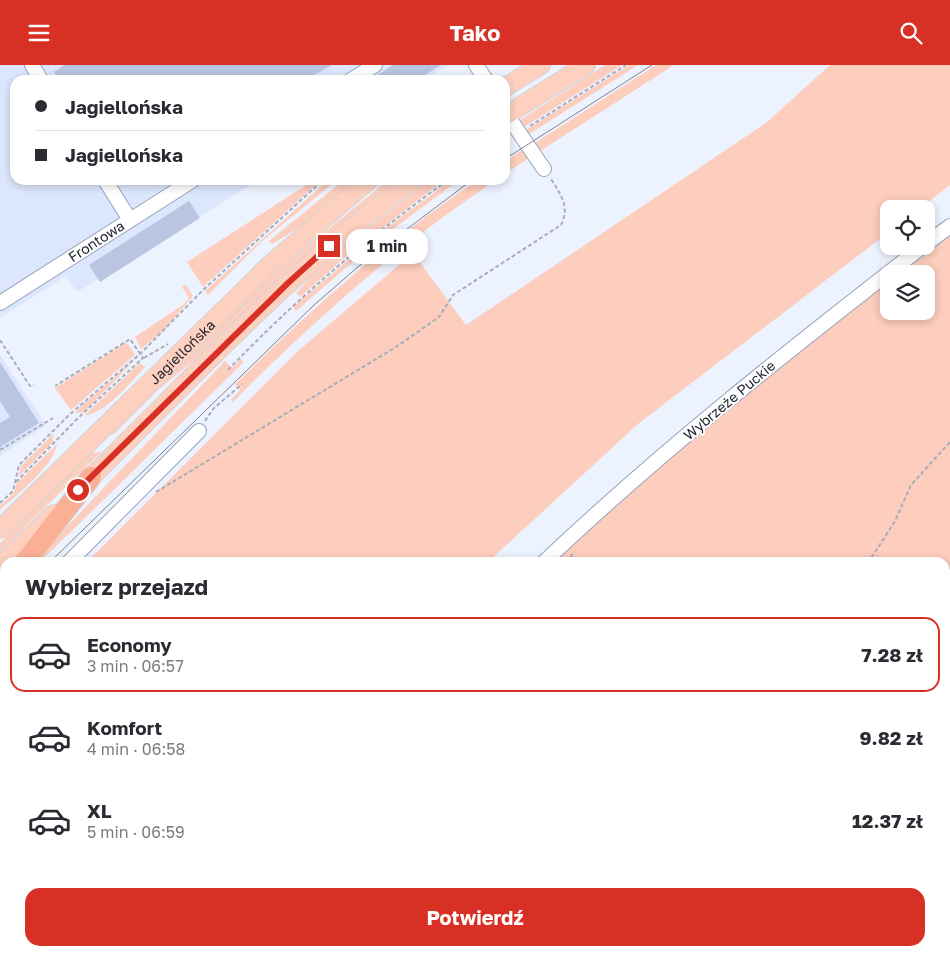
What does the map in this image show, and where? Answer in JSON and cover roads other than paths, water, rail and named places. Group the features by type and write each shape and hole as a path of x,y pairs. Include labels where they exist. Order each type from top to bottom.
{"highway":[{"path":"29,557 91,477"}],"main road":[{"path":"510,84 541,65"},
{"path":"510,112 586,65"},
{"name":"Jagiellońska","path":"0,529 272,263 363,185"},
{"name":"Jagiellońska","path":"9,557 288,283 343,234 406,185"}],"lane":[{"path":"359,75 375,65"},
{"path":"510,120 544,169"},
{"path":"108,185 130,220"},
{"name":"Frontowa","path":"0,303 185,185"},
{"path":"935,237 950,226"},
{"name":"Wybrzeże Puckie","path":"550,557 653,463 782,355 911,255"},
{"path":"74,557 199,431"}],"tram line":[{"path":"510,156 652,65"},
{"path":"55,557 314,305 366,260 465,185"}]}
